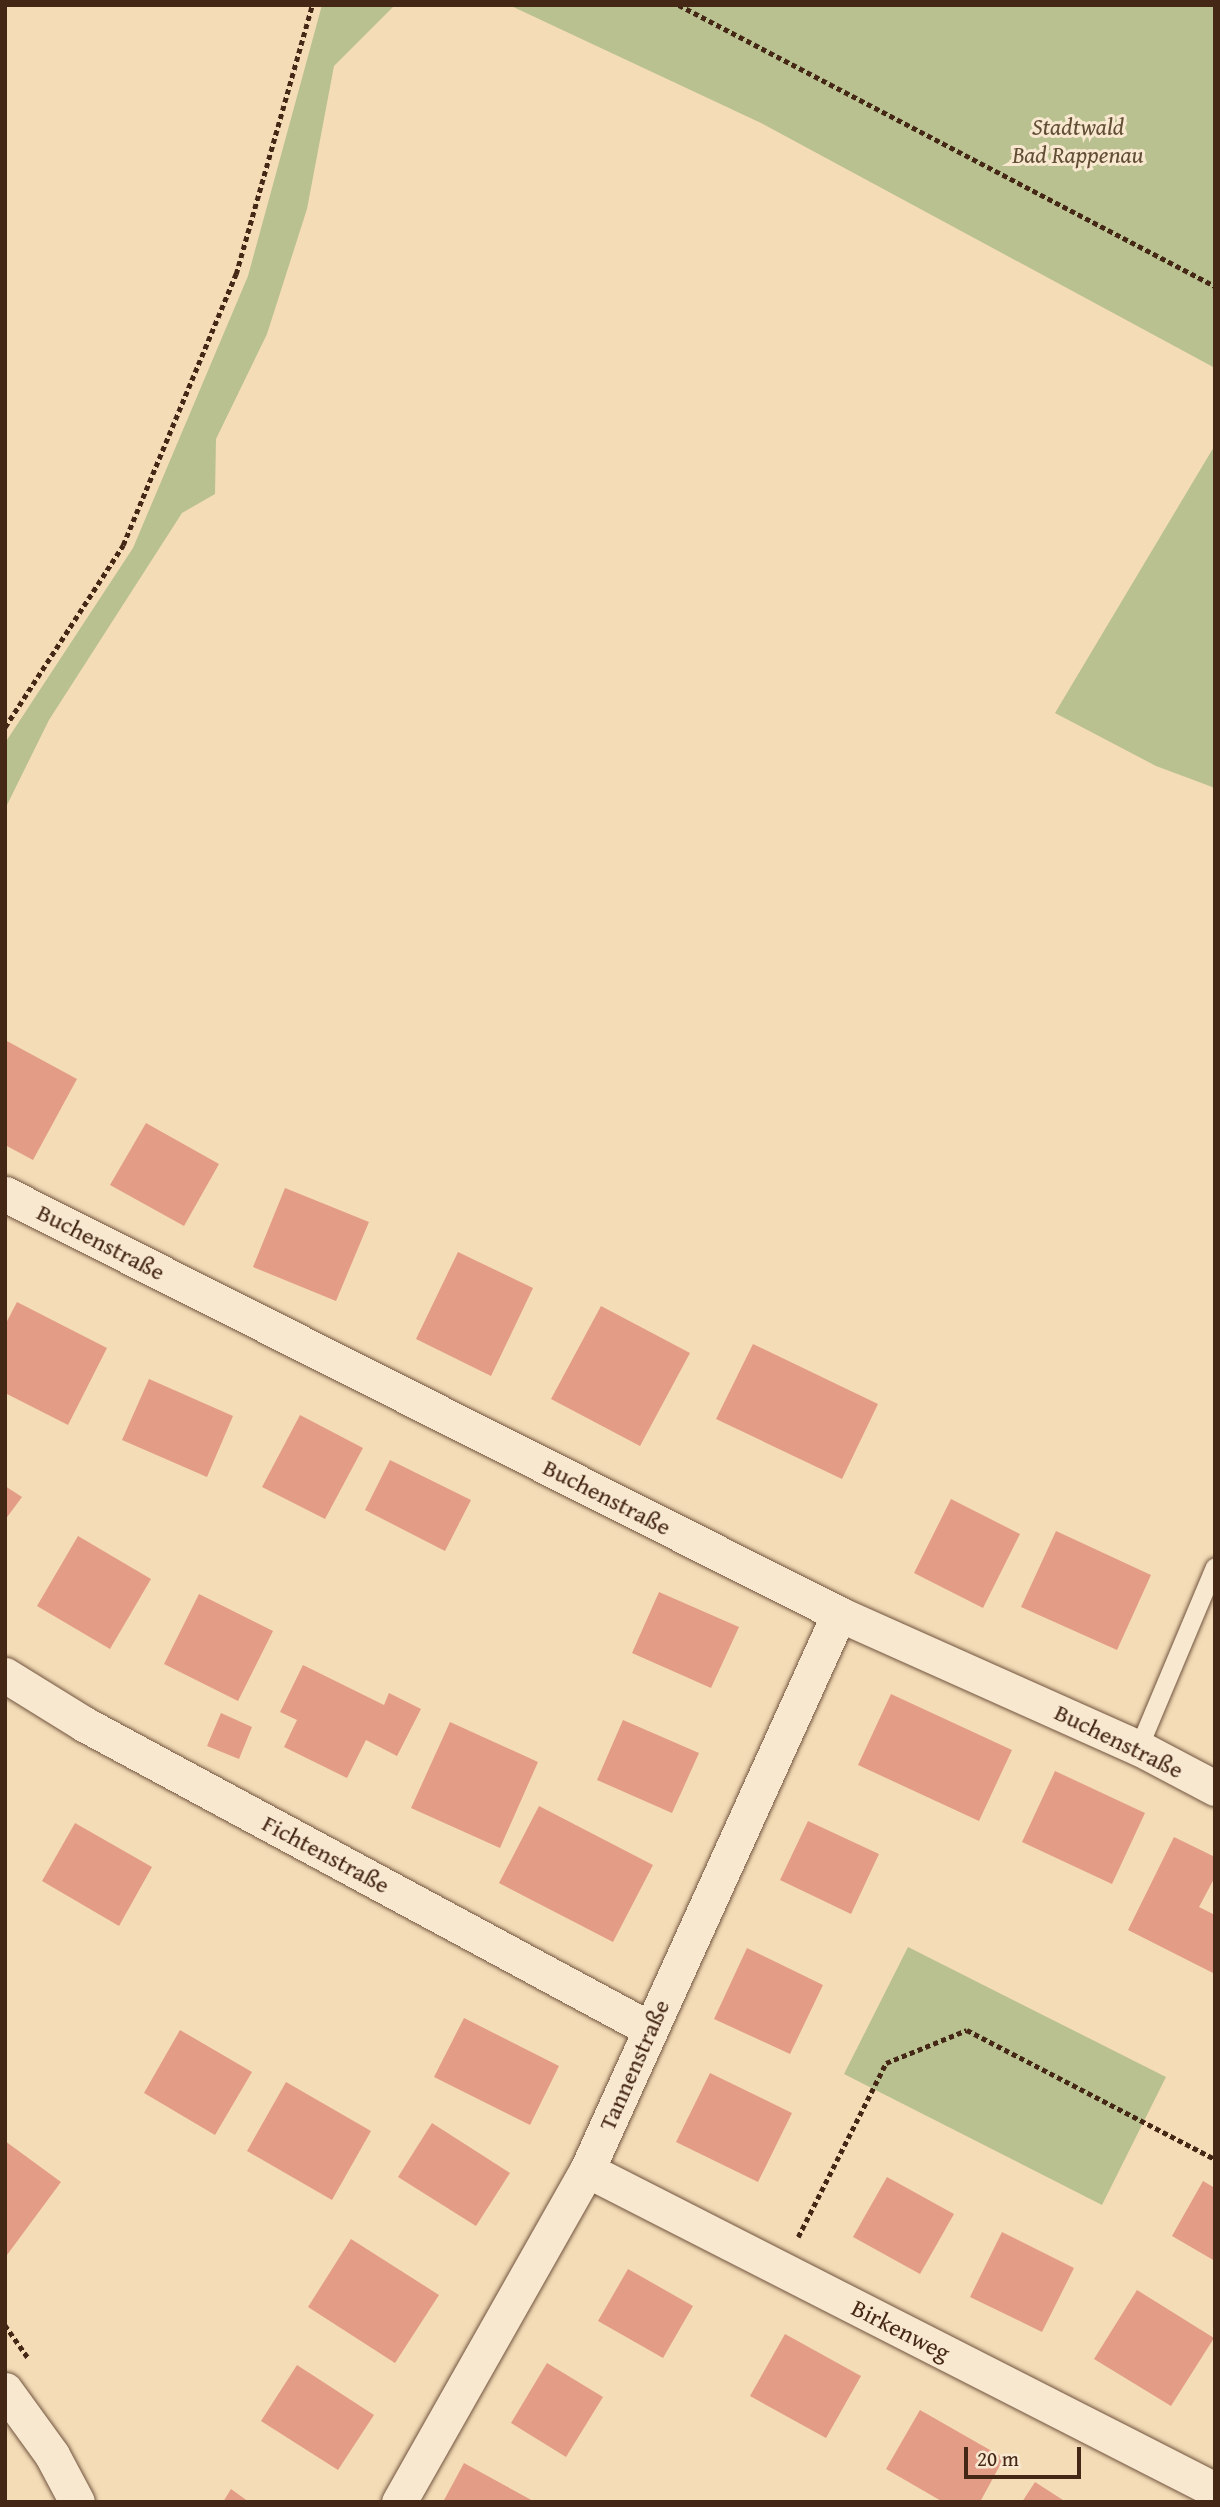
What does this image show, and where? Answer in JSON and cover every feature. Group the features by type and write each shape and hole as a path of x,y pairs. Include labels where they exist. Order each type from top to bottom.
{"street":[{"name":"Buchenstraße","path":"5,1194 839,1614 1139,1748 1215,1788"},
{"name":"Tannenstraße","path":"399,2502 587,2170 839,1614"},
{"name":"Fichtenstraße","path":"5,1675 96,1730 650,2029"},
{"name":"Birkenweg","path":"587,2170 1215,2490"},
{"path":"5,2390 52,2455 77,2502"}],"lane":[{"path":"1139,1748 1215,1567"}],"path":[{"path":"5,727 124,545 236,274 312,5"},
{"path":"679,5 1215,286"},
{"path":"781,2270 886,2063 967,2030 1215,2158"}],"green space":[{"path":"322,5 393,7 334,66 307,209 267,334 216,439 215,494 182,513 49,720 5,809 5,743 133,548 248,276"},
{"name":"Stadtwald Bad Rappenau","path":"509,5 1215,5 1215,368 761,123"},
{"path":"1215,445 1215,788 1156,766 1055,713"},
{"path":"908,1947 1166,2077 1102,2205 844,2074"}],"building":[{"path":"5,1040 77,1079 33,1160 5,1145"},
{"path":"146,1123 219,1164 184,1226 110,1185"},
{"path":"285,1188 369,1222 336,1301 253,1267"},
{"path":"458,1252 533,1288 491,1376 416,1339"},
{"path":"17,1302 107,1348 68,1425 5,1393 5,1325"},
{"path":"601,1306 690,1353 640,1446 551,1399"},
{"path":"753,1344 878,1404 842,1479 716,1419"},
{"path":"149,1379 233,1416 207,1477 122,1440"},
{"path":"300,1415 363,1448 325,1519 262,1487"},
{"path":"390,1460 471,1500 445,1551 365,1510"},
{"path":"5,1486 22,1497 5,1520"},
{"path":"951,1499 1020,1534 983,1608 914,1573"},
{"path":"1056,1531 1151,1575 1117,1650 1021,1607"},
{"path":"78,1536 151,1579 110,1649 37,1606"},
{"path":"659,1592 739,1627 711,1688 632,1653"},
{"path":"199,1594 273,1631 238,1701 164,1664"},
{"path":"303,1665 384,1705 389,1693 421,1709 397,1756 366,1740 347,1778 284,1747 297,1720 280,1712"},
{"path":"891,1694 1012,1750 979,1821 858,1765"},
{"path":"221,1713 252,1727 239,1759 207,1746"},
{"path":"623,1720 699,1753 672,1813 597,1780"},
{"path":"450,1722 538,1762 500,1848 411,1808"},
{"path":"1055,1771 1145,1813 1112,1884 1022,1842"},
{"path":"539,1806 653,1865 613,1942 499,1883"},
{"path":"808,1821 879,1854 851,1914 780,1880"},
{"path":"75,1823 152,1867 119,1926 42,1881"},
{"path":"1174,1837 1215,1857 1215,1877 1199,1907 1215,1915 1215,1974 1128,1930"},
{"path":"747,1948 823,1985 790,2054 714,2019"},
{"path":"464,2018 559,2066 530,2125 434,2077"},
{"path":"180,2030 252,2072 215,2135 144,2093"},
{"path":"710,2073 792,2113 758,2182 676,2142"},
{"path":"286,2082 371,2131 332,2200 247,2151"},
{"path":"432,2123 510,2173 476,2226 398,2177"},
{"path":"5,2141 61,2182 7,2255 5,2254"},
{"path":"887,2177 954,2214 920,2274 853,2237"},
{"path":"1203,2181 1215,2188 1215,2261 1172,2236"},
{"path":"1002,2232 1074,2268 1042,2332 970,2297"},
{"path":"351,2239 439,2295 395,2363 308,2307"},
{"path":"628,2269 693,2306 663,2358 598,2321"},
{"path":"1137,2290 1214,2338 1171,2406 1094,2359"},
{"path":"785,2334 861,2376 826,2438 750,2396"},
{"path":"547,2363 603,2397 566,2457 511,2423"},
{"path":"297,2365 374,2415 338,2470 261,2421"},
{"path":"920,2410 1004,2458 980,2502 943,2502 886,2469"},
{"path":"464,2463 535,2502 443,2502"},
{"path":"1035,2482 1066,2502 1022,2502"},
{"path":"231,2489 249,2502 223,2502"}]}
